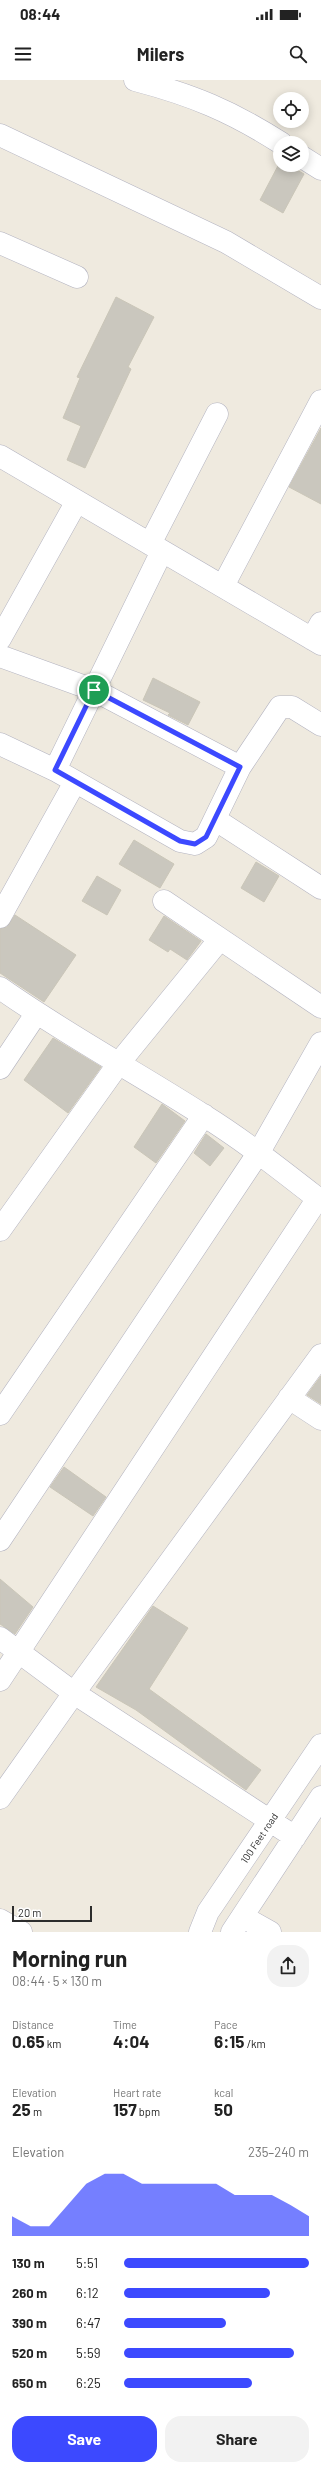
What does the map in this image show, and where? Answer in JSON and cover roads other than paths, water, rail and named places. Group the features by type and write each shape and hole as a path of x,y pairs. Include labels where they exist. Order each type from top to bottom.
{"street":[{"path":"135,80 187,86 229,113 273,138"},
{"path":"0,135 226,242 321,298"},
{"path":"309,161 321,169"},
{"path":"0,243 77,277"},
{"path":"223,586 321,401"},
{"path":"55,770 94,690 156,547 217,414"},
{"path":"0,456 223,586 318,635"},
{"path":"0,639 77,501"},
{"path":"0,656 94,690 240,767"},
{"path":"0,744 55,770 180,841 195,844 206,837 216,820 240,767 280,707 292,707 321,726"},
{"path":"0,917 75,782"},
{"path":"216,820 321,888"},
{"path":"164,900 321,1007"},
{"path":"0,1230 119,1063 220,938"},
{"path":"0,988 36,1014 204,1115 259,1152 320,1200 0,1680"},
{"path":"0,1068 36,1014"},
{"path":"0,1540 259,1152 321,1043"},
{"path":"0,1414 204,1115"},
{"path":"0,1798 74,1692 321,1355"},
{"path":"289,1398 321,1419"},
{"path":"0,1638 74,1692 295,1837"},
{"name":"100 Feet road","path":"200,1932 208,1912 272,1821 321,1745"},
{"path":"270,1932 237,1924 321,1797"},
{"path":"0,1920 21,1932"}]}
